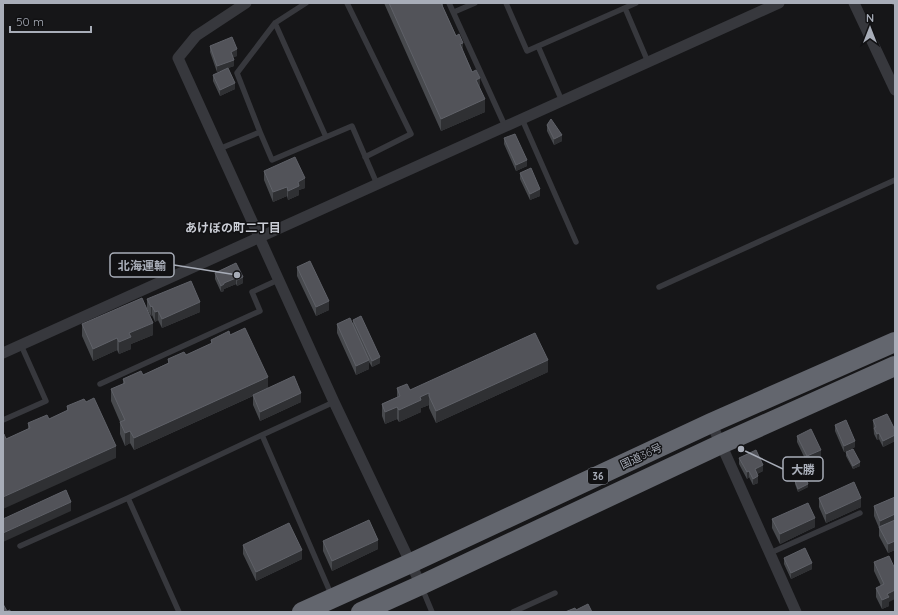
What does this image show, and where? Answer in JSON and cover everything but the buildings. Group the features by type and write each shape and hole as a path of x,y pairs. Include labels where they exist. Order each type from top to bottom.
{"highway":[{"name":"国道36号","path":"302,612 711,424 895,342"},
{"name":"国道36号","path":"361,612 721,444 895,366"}],"street":[{"path":"246,3 196,36 178,58 334,402 421,585"},
{"path":"3,353 779,3"},
{"path":"854,3 895,90"},
{"path":"711,424 796,612"}],"lane":[{"path":"306,3 275,22 236,73 272,160 352,126 377,184"},
{"path":"347,3 411,134 365,157"},
{"path":"449,3 505,126"},
{"path":"454,12 476,3"},
{"path":"506,3 527,50 636,3"},
{"path":"624,8 648,62"},
{"path":"275,22 326,137"},
{"path":"538,46 562,101"},
{"path":"522,118 576,242"},
{"path":"219,149 260,132"},
{"path":"659,286 895,180"},
{"path":"100,384 260,311 252,292 278,280"},
{"path":"3,420 46,401 21,345"},
{"path":"20,546 128,498 334,402"},
{"path":"262,435 333,598"},
{"path":"128,498 179,612"},
{"path":"770,553 860,513"},
{"path":"421,585 432,612"},
{"path":"513,612 555,593"}],"place":[{"name":"北海運輸","path":"237,275"},
{"name":"大勝","path":"741,449"}],"district":[{"name":"あけぼの町二丁目","path":"233,228"}]}
